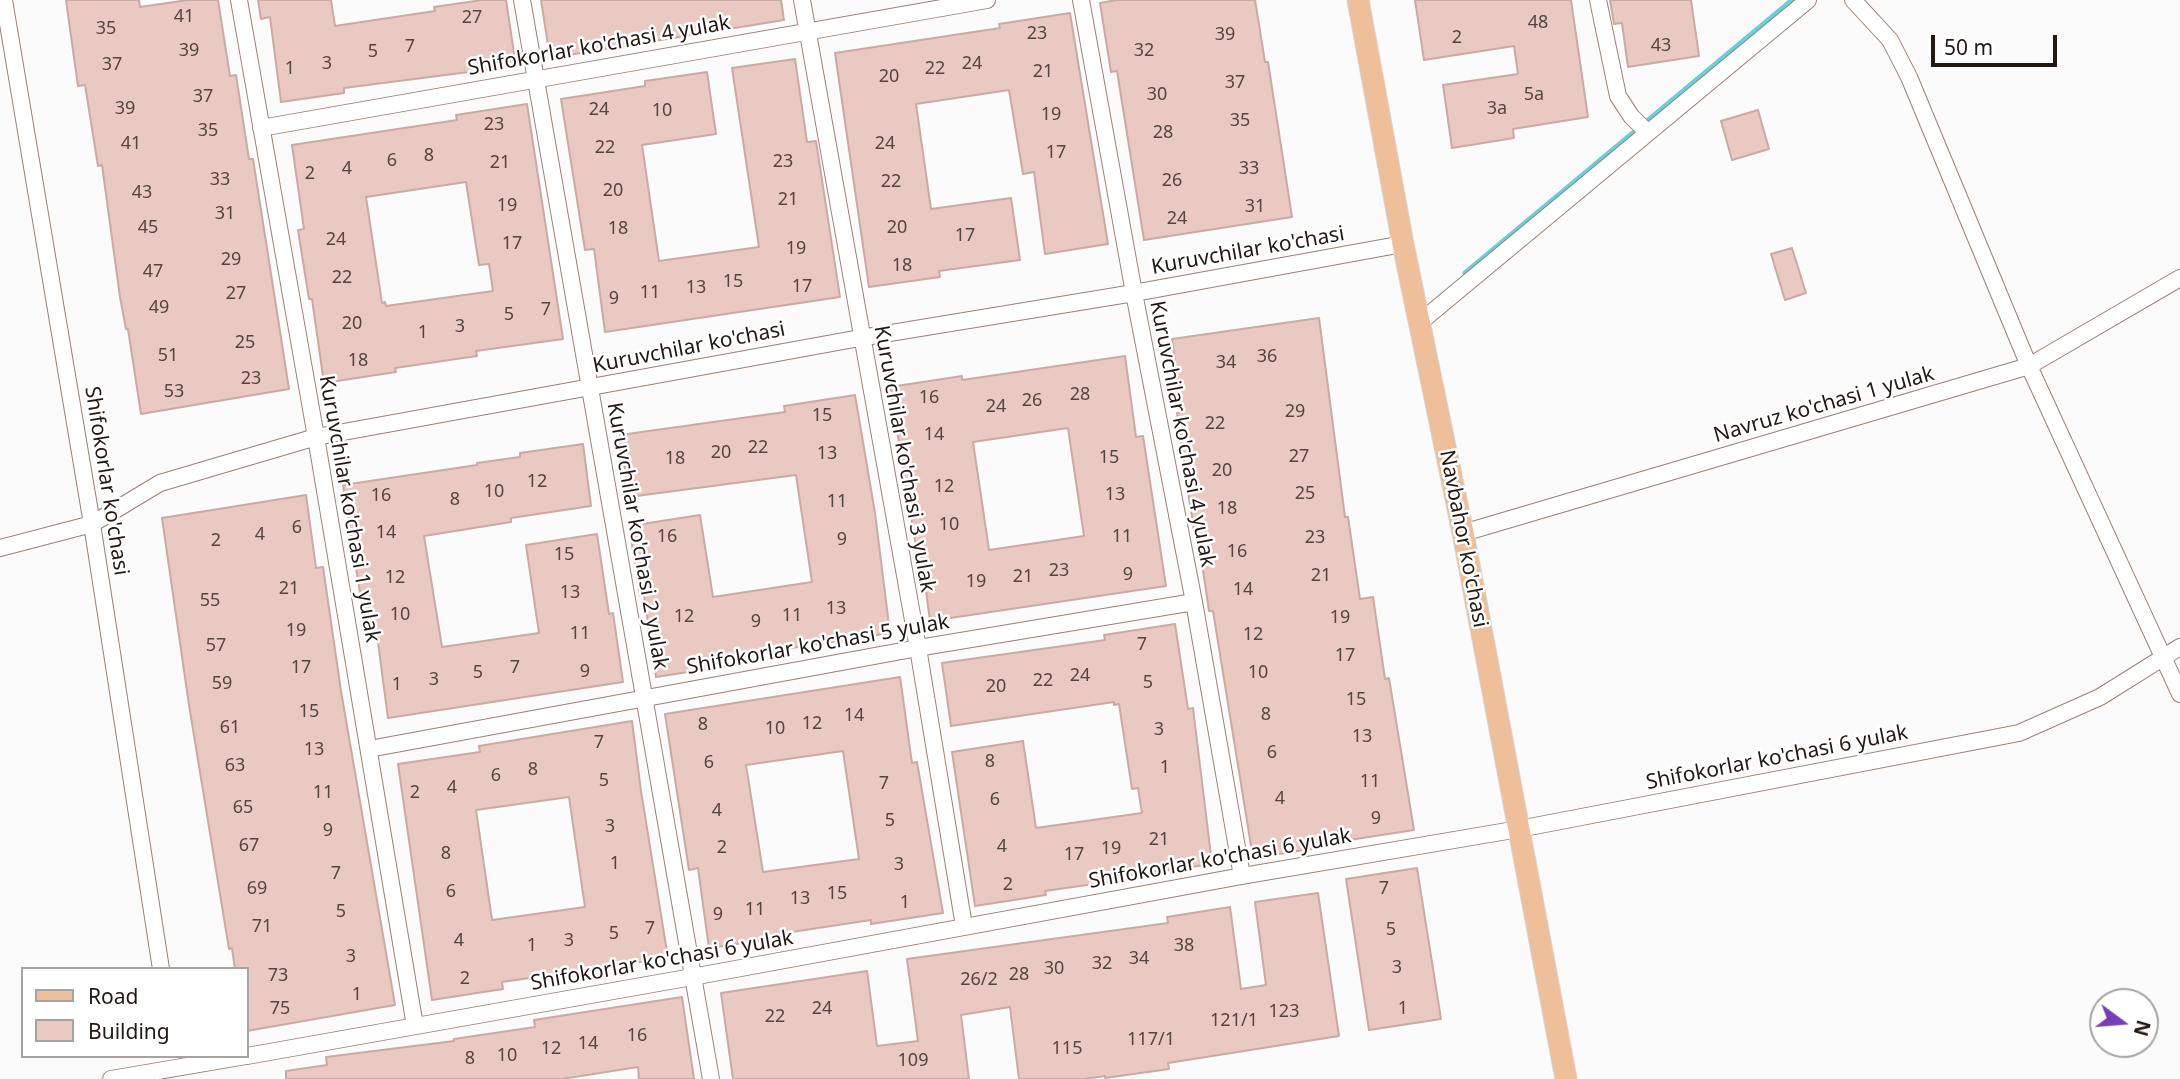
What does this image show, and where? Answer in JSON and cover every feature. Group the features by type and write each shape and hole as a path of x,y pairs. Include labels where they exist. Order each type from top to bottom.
{"main road":[{"name":"Navbahor ko'chasi","path":"1358,0 1403,244 1463,533 1566,1079"}],"street":[{"name":"Shifokorlar ko'chasi","path":"4,0 92,524 161,967"},
{"name":"Kuruvchilar ko'chasi 1 yulak","path":"239,0 415,1026"},
{"name":"Kuruvchilar ko'chasi 2 yulak","path":"522,0 711,1079"},
{"name":"Kuruvchilar ko'chasi 3 yulak","path":"802,0 860,338 918,648 964,926"},
{"name":"Shifokorlar ko'chasi 4 yulak","path":"261,128 987,0"},
{"name":"Kuruvchilar ko'chasi 4 yulak","path":"1081,0 1194,602 1242,876"},
{"path":"1598,0 1618,96 1640,125"},
{"path":"1419,323 1640,125 1808,0"},
{"path":"1853,0 1890,40 1909,77 2029,366 2180,694"},
{"name":"Kuruvchilar ko'chasi","path":"0,548 92,524 160,483 316,437 860,338 1134,293 1403,244"},
{"name":"Navruz ko'chasi 1 yulak","path":"1463,533 2029,366 2180,278"},
{"name":"Shifokorlar ko'chasi 5 yulak","path":"369,749 918,648 1194,602"},
{"name":"Shifokorlar ko'chasi 6 yulak","path":"248,1056 1242,876 1519,829 2019,733 2100,697 2180,647"},
{"name":"Shifokorlar ko'chasi 6 yulak","path":"111,1079 234,1058"}],"building":[{"path":"66,0 139,0 140,7 188,0 218,0 230,76 236,75 249,159 253,159 289,389 141,414 128,329 120,297 102,165 98,166 85,85 78,86"},
{"path":"258,0 331,0 335,26 435,11 434,7 482,0 506,0 516,66 344,88 344,93 281,102 270,17 261,19"},
{"path":"541,0 781,0 784,20 550,58"},
{"path":"1116,0 1255,0 1265,62 1268,62 1292,217 1144,240 1117,71 1111,72 1100,3"},
{"path":"1415,0 1571,0 1588,117 1513,129 1514,138 1452,148 1443,85 1518,74 1514,46 1424,60"},
{"path":"1610,0 1691,0 1699,56 1628,67 1622,23 1614,24"},
{"path":"1070,13 1108,244 1045,254 1034,172 1023,174 1009,90 916,104 931,209 1011,198 1020,260 939,271 940,277 869,287 835,53 1000,28 999,24"},
{"path":"795,59 807,142 816,141 840,297 605,332 594,249 585,250 561,99 645,86 645,81 707,72 716,134 642,145 659,261 759,247 732,68"},
{"path":"527,104 563,339 476,351 477,356 395,368 396,372 324,383 312,299 309,299 298,230 304,229 292,145 457,120 456,115","holes":["466,182 479,265 489,264 493,291 386,306 385,302 382,303 366,197"]},
{"path":"1758,110 1769,149 1732,160 1721,121"},
{"path":"1792,248 1806,293 1785,300 1771,254"},
{"path":"1319,318 1345,517 1348,517 1360,599 1373,597 1385,679 1389,678 1414,830 1253,858 1213,611 1209,611 1197,529 1194,530 1189,498 1177,413 1182,412 1172,339"},
{"path":"1125,356 1136,437 1143,436 1166,586 930,621 920,546 916,547 890,387 962,376 962,380","holes":["1068,428 1084,536 989,550 973,442"]},
{"path":"855,395 875,513 890,633 726,658 727,666 656,677 644,595 640,596 629,526 700,515 713,597 812,582 796,475 629,497 620,435 785,412 784,406"},
{"path":"583,444 591,506 511,518 511,522 424,536 442,647 539,633 526,545 597,534 623,682 388,718 377,635 367,637 343,485 477,465 520,457 520,453"},
{"path":"306,495 316,568 323,567 341,691 395,1005 248,1031 248,967 235,967 232,948 229,949 162,518"},
{"path":"1175,624 1188,709 1193,708 1212,864 1128,876 1129,879 1045,891 1046,895 975,906 952,752 1023,741 1036,828 1142,813 1138,788 1132,789 1119,704 1114,705 1114,702 951,726 942,663 1105,640 1104,635"},
{"path":"900,677 912,763 917,762 943,913 871,924 871,920 709,948 698,868 689,870 665,714","holes":["843,751 859,859 763,872 746,765"]},
{"path":"632,721 668,958 502,982 503,989 432,1000 398,764 480,752 479,746","holes":["569,797 585,907 492,920 476,810"]},
{"path":"1417,868 1441,1019 1369,1030 1346,879"},
{"path":"1318,893 1339,1036 1168,1063 1169,1069 1105,1078 1019,1079 1010,1007 961,1015 969,1079 733,1079 721,993 867,971 877,1046 918,1041 907,959 1168,923 1167,917 1230,907 1241,989 1266,985 1255,902"},
{"path":"682,997 694,1079 639,1079 638,1067 562,1079 286,1079 286,1071 327,1065 326,1057 454,1041 535,1027 534,1020"}],"waterway":[{"path":"1465,273 1792,0"}]}
